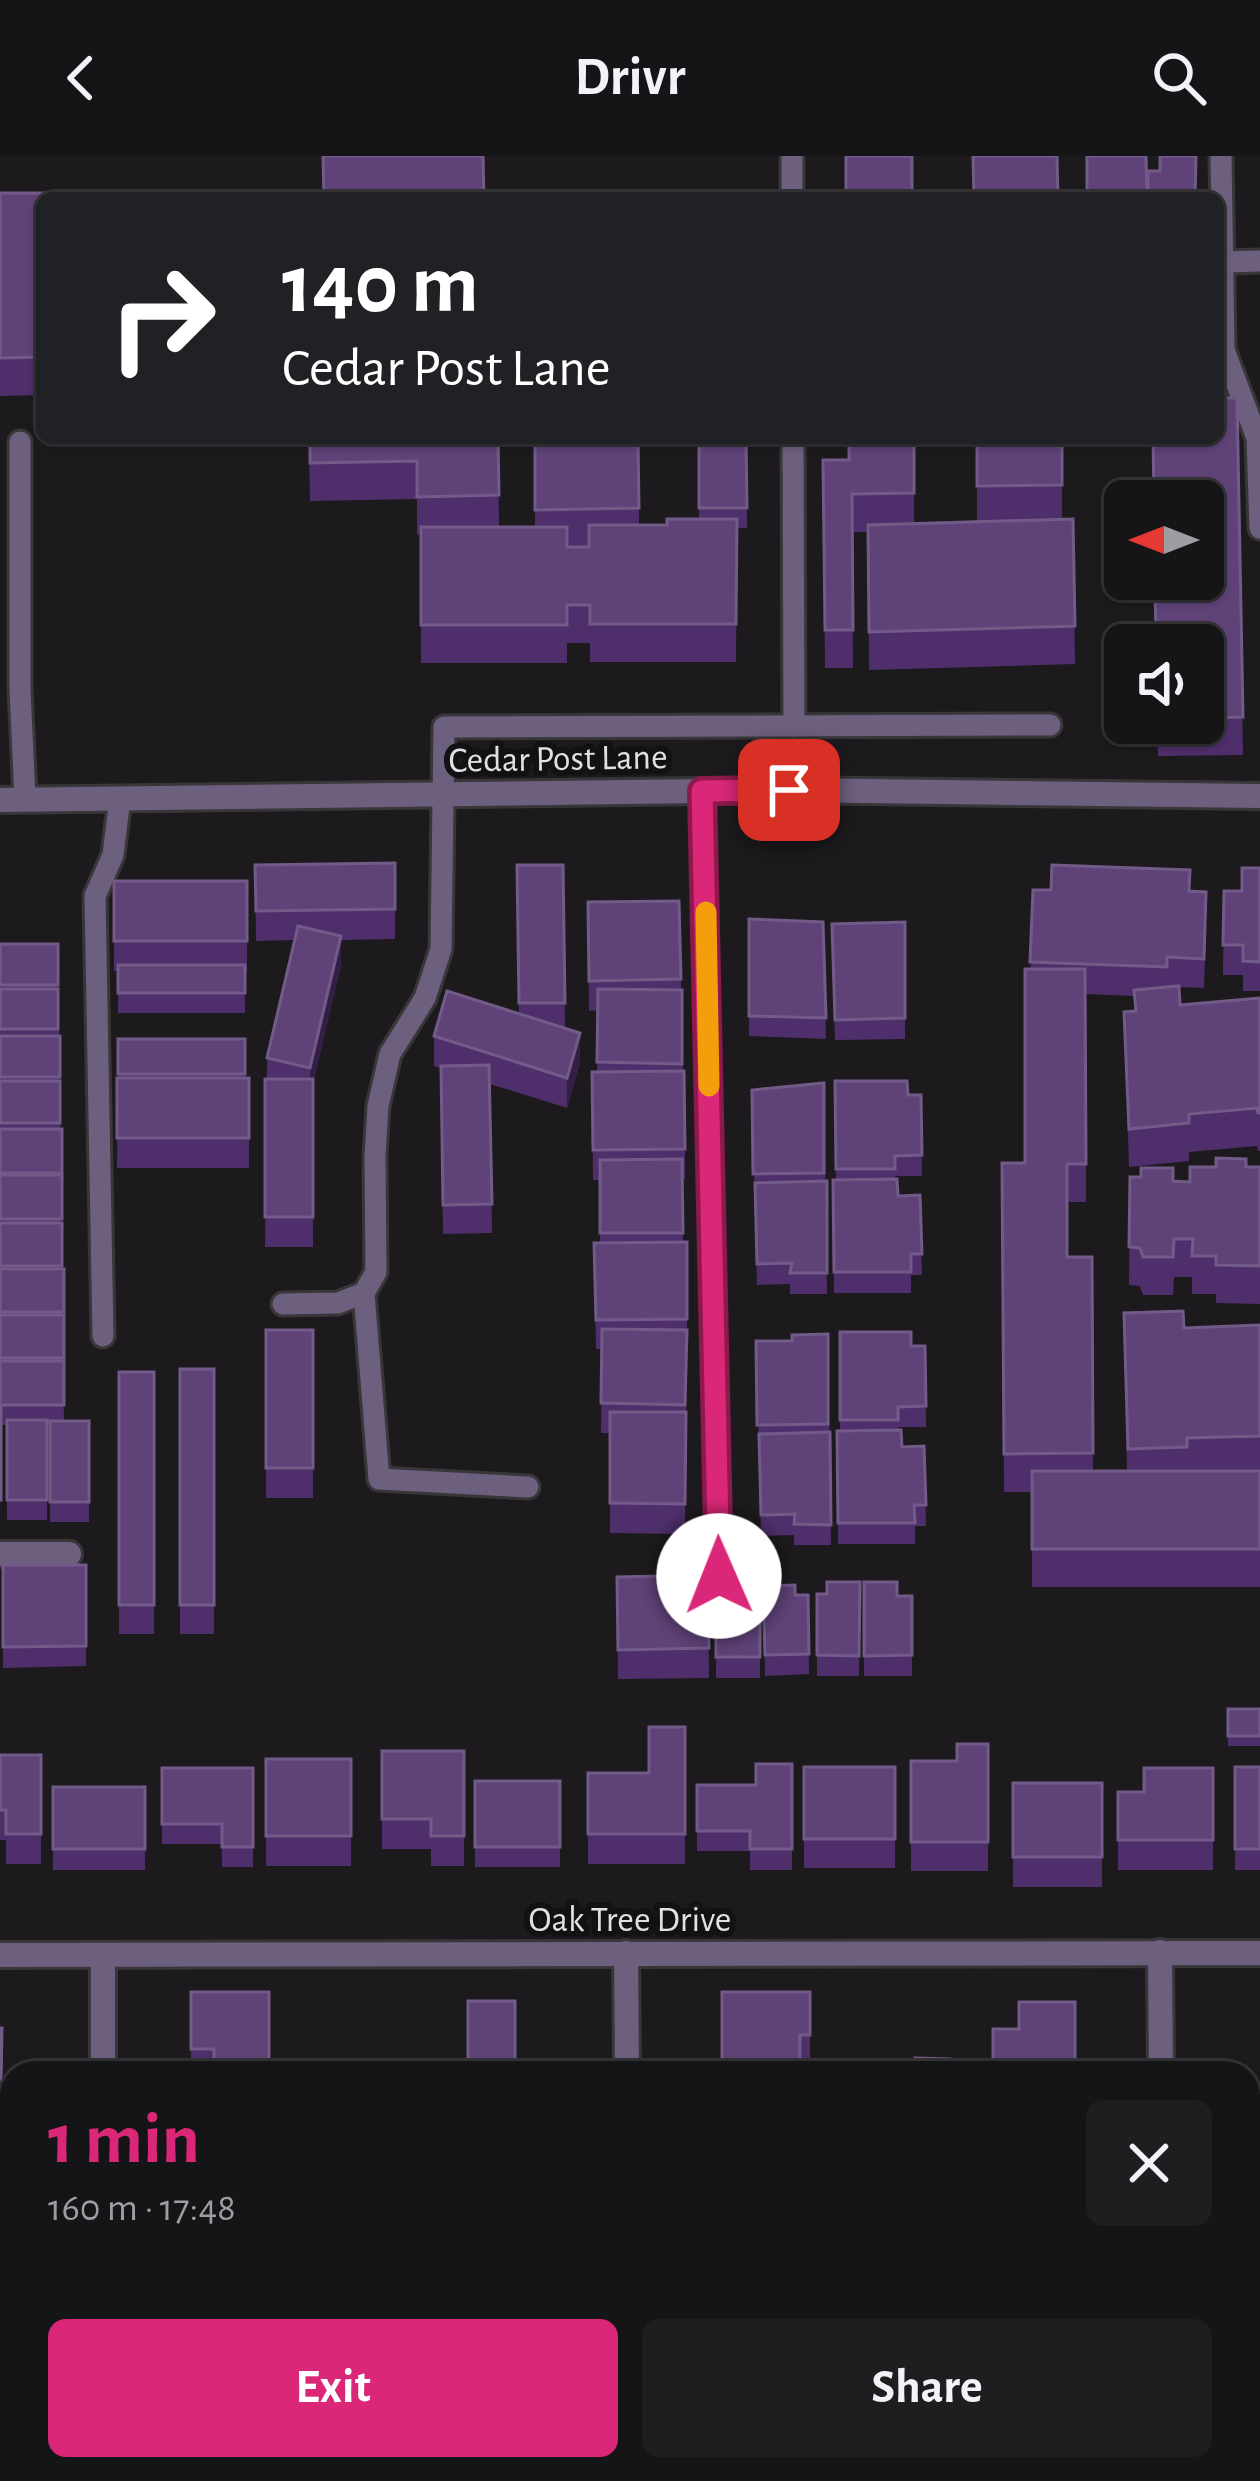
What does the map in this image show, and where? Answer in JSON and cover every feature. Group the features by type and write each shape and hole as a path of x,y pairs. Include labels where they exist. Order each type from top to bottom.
{"street":[{"name":"Cedar Post Lane","path":"12,799 702,791 1260,796"},
{"path":"0,1554 69,1554"},
{"path":"1160,1952 1161,2061"},
{"name":"Oak Tree Drive","path":"0,1955 1260,1953"},
{"path":"626,1954 627,2061"},
{"path":"103,1957 103,2061"}],"lane":[{"path":"792,156 792,192"},
{"path":"1221,156 1222,192"},
{"path":"1224,262 1260,261"},
{"path":"1224,350 1249,390 1257,438 1260,528"},
{"path":"12,799 20,689 20,442"},
{"path":"793,444 794,726"},
{"path":"528,1486 380,1479 364,1293 376,1272 375,1156 390,1054 425,998 441,949 444,727 1050,724"},
{"path":"702,791 719,1576"},
{"path":"103,1336 95,896 113,855 120,798"},
{"path":"283,1304 338,1303 364,1293"}],"building":[{"path":"323,156 483,156 484,192 324,192"},
{"path":"846,156 912,156 912,192 846,192"},
{"path":"973,156 1057,156 1058,192 974,192"},
{"path":"1087,156 1146,156 1147,192 1087,192"},
{"path":"1160,156 1196,156 1195,192 1148,192 1148,171 1160,171"},
{"path":"0,193 36,193 36,357 0,358"},
{"path":"1224,398 1237,398 1243,717 1224,717 1224,624 1156,624 1155,600 1224,600 1224,480 1154,480 1153,444 1224,444"},
{"path":"310,444 498,444 499,495 417,497 417,461 310,463"},
{"path":"535,444 638,444 639,508 535,510"},
{"path":"699,444 746,444 747,508 699,508"},
{"path":"849,444 914,444 914,493 852,494 853,630 825,630 823,460 849,460"},
{"path":"977,444 1062,444 1062,485 977,486"},
{"path":"667,519 737,519 736,624 590,624 590,605 567,605 567,625 421,625 421,527 567,527 567,547 589,547 589,525 667,525"},
{"path":"1073,519 1075,626 869,632 868,525"},
{"path":"395,863 395,909 256,911 255,865"},
{"path":"517,865 563,865 565,1003 519,1003"},
{"path":"1052,865 1190,870 1189,891 1206,892 1204,959 1167,957 1167,967 1030,962 1033,890 1051,890"},
{"path":"1242,868 1260,868 1260,962 1243,961 1243,945 1223,945 1224,891 1242,891"},
{"path":"114,881 247,881 247,941 114,941"},
{"path":"679,901 681,979 589,981 588,902"},
{"path":"749,919 823,922 826,1018 749,1016"},
{"path":"905,922 905,1018 835,1020 832,924"},
{"path":"298,926 341,936 310,1068 267,1058"},
{"path":"0,944 58,944 58,985 0,985"},
{"path":"118,965 245,965 245,993 118,993"},
{"path":"1025,969 1085,969 1086,1164 1067,1164 1067,1257 1092,1257 1093,1453 1004,1454 1002,1163 1025,1163"},
{"path":"1179,986 1180,1005 1260,998 1260,1113 1257,1108 1189,1114 1189,1123 1129,1129 1124,1012 1136,1011 1134,990"},
{"path":"0,989 58,989 58,1029 0,1029"},
{"path":"598,989 682,990 682,1064 597,1062"},
{"path":"447,991 580,1033 567,1078 434,1036"},
{"path":"0,1036 60,1036 60,1077 0,1077"},
{"path":"118,1039 245,1039 245,1074 118,1074"},
{"path":"489,1065 492,1204 443,1205 441,1066"},
{"path":"684,1071 685,1149 593,1150 592,1072"},
{"path":"117,1078 249,1078 249,1138 117,1138"},
{"path":"265,1079 313,1079 313,1217 265,1217"},
{"path":"0,1081 60,1081 60,1123 0,1123"},
{"path":"835,1081 907,1081 908,1095 921,1095 922,1155 895,1156 895,1169 836,1169"},
{"path":"824,1083 824,1173 753,1174 752,1090"},
{"path":"0,1129 62,1129 62,1173 0,1173"},
{"path":"1216,1158 1246,1159 1246,1167 1260,1167 1260,1266 1216,1265 1216,1256 1192,1256 1193,1239 1174,1239 1173,1257 1143,1257 1140,1248 1129,1247 1130,1177 1141,1177 1141,1168 1173,1168 1173,1181 1190,1182 1190,1167 1216,1167"},
{"path":"682,1159 683,1233 600,1233 600,1160"},
{"path":"0,1175 62,1175 62,1219 0,1219"},
{"path":"897,1179 898,1196 920,1195 922,1254 911,1254 911,1272 834,1272 833,1180"},
{"path":"827,1181 827,1273 790,1273 792,1263 757,1264 755,1183"},
{"path":"0,1223 62,1223 62,1266 0,1266"},
{"path":"687,1242 687,1319 596,1320 594,1243"},
{"path":"0,1269 64,1269 64,1312 0,1312"},
{"path":"1183,1311 1184,1328 1260,1325 1260,1436 1187,1438 1187,1447 1128,1449 1124,1313"},
{"path":"0,1315 64,1315 64,1358 0,1358"},
{"path":"602,1329 687,1330 685,1405 601,1403"},
{"path":"266,1330 313,1330 313,1468 266,1468"},
{"path":"840,1332 911,1332 911,1346 925,1346 926,1406 898,1407 898,1420 840,1420"},
{"path":"828,1334 828,1424 757,1425 756,1341"},
{"path":"0,1361 64,1361 64,1405 0,1405"},
{"path":"180,1369 214,1369 214,1605 180,1605"},
{"path":"119,1372 154,1372 154,1605 119,1605"},
{"path":"1,1407 1,1500 0,1500"},
{"path":"610,1412 686,1412 685,1504 610,1503"},
{"path":"7,1420 47,1420 47,1500 7,1500"},
{"path":"50,1421 89,1421 89,1502 50,1502"},
{"path":"901,1430 902,1447 924,1446 926,1505 914,1505 915,1523 838,1523 837,1431"},
{"path":"830,1432 831,1525 794,1524 795,1514 761,1515 759,1434"},
{"path":"1032,1471 1260,1471 1260,1549 1032,1549"},
{"path":"3,1565 86,1565 86,1646 3,1647"},
{"path":"708,1575 709,1648 618,1650 617,1577"},
{"path":"827,1582 860,1582 859,1656 817,1655 817,1594 827,1594"},
{"path":"864,1582 897,1582 897,1596 912,1596 912,1655 864,1656"},
{"path":"727,1584 760,1584 760,1657 716,1657 716,1594 727,1594"},
{"path":"795,1585 795,1595 808,1595 809,1654 765,1655 763,1586"},
{"path":"1228,1709 1260,1709 1260,1736 1228,1736"},
{"path":"649,1727 685,1727 685,1834 588,1834 588,1773 649,1773"},
{"path":"957,1744 988,1744 988,1842 911,1842 911,1761 957,1761"},
{"path":"382,1751 464,1751 464,1836 431,1836 431,1819 382,1819"},
{"path":"0,1755 41,1755 41,1834 6,1834 6,1810 0,1810"},
{"path":"266,1759 351,1759 351,1836 266,1836"},
{"path":"756,1764 792,1764 792,1849 750,1849 750,1831 697,1831 697,1785 756,1785"},
{"path":"804,1767 895,1767 895,1839 804,1839"},
{"path":"1235,1767 1260,1767 1260,1849 1235,1849"},
{"path":"162,1768 253,1768 253,1847 222,1847 222,1824 162,1824"},
{"path":"1144,1768 1213,1768 1213,1840 1118,1840 1118,1792 1144,1792"},
{"path":"475,1781 560,1781 560,1847 475,1847"},
{"path":"1013,1783 1102,1783 1102,1857 1013,1857"},
{"path":"53,1787 145,1787 145,1849 53,1849"},
{"path":"191,1992 269,1992 269,2061 214,2061 214,2049 191,2049"},
{"path":"722,1992 810,1992 810,2035 800,2035 800,2061 722,2061"},
{"path":"468,2001 515,2001 515,2061 468,2061"},
{"path":"1019,2002 1075,2002 1075,2061 993,2061 993,2029 1019,2029"}],"slow traffic":[{"path":"706,912 709,1086"}],"route":[{"path":"719,1576 702,791 789,790"}]}
